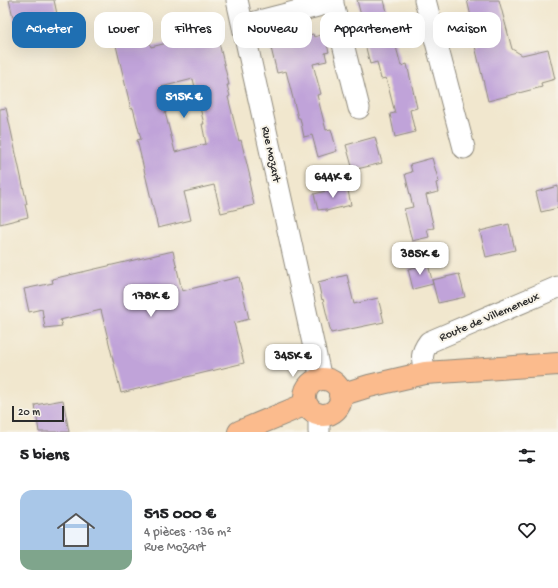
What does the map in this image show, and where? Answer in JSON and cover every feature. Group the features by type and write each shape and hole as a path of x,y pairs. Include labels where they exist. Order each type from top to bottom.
{"main road":[{"path":"340,394 425,373 558,364"},
{"path":"239,432 315,417 332,412 336,409 340,400 340,394 339,389 332,381 327,379 316,380 311,383 305,393 315,417"}],"street":[{"name":"Rue Mozart","path":"238,0 241,12"},
{"path":"425,0 464,148"},
{"path":"292,12 332,1 359,108"},
{"name":"Rue Mozart","path":"249,48 321,379"},
{"name":"Route de Villemeneux","path":"425,373 422,357 424,348 429,342 558,287"}],"building":[{"path":"9,0 54,0 57,12 12,12"},
{"path":"357,0 384,0 387,12 360,12"},
{"path":"467,0 499,0 512,49 522,55 548,49 555,79 541,83 542,87 488,101 475,48 501,48 501,12 470,12"},
{"path":"312,34 314,37 320,35 320,48 328,48 329,52 325,53 327,61 313,64 321,94 317,95 326,130 331,129 337,151 318,157 312,135 304,137 286,71 277,73 271,48 312,48"},
{"path":"161,44 161,48 220,48 229,85 227,85 230,96 228,97 251,181 249,182 254,205 221,213 214,185 184,192 191,220 158,228 137,140 141,139 133,108 131,109 117,48 153,48 153,46","holes":["193,79 204,124 202,124 206,144 175,152 165,112 167,111 161,87"]},
{"path":"366,48 396,48 401,66 407,64 417,108 410,110 415,132 395,137 390,114 395,113 386,78 381,79 377,62 370,64"},
{"path":"6,108 27,204 25,204 28,217 0,224 0,109"},
{"path":"375,137 382,163 353,170 346,145"},
{"path":"432,158 439,182 436,183 438,192 426,195 434,228 427,229 429,237 412,241 404,209 413,207 405,174 412,172 410,164"},
{"path":"347,186 351,205 326,211 326,209 318,210 314,194"},
{"path":"558,186 558,208 541,212 536,192"},
{"path":"509,224 515,250 486,257 480,231"},
{"path":"173,251 182,291 239,277 249,319 234,323 244,363 121,393 101,310 60,320 62,326 45,328 42,309 29,312 24,289 53,283 52,279"},
{"path":"428,264 433,284 413,289 408,269"},
{"path":"459,274 465,297 438,303 432,280"},
{"path":"347,275 354,304 378,298 384,322 331,333 318,282"},
{"path":"63,400 69,432 39,432 35,405"}]}
